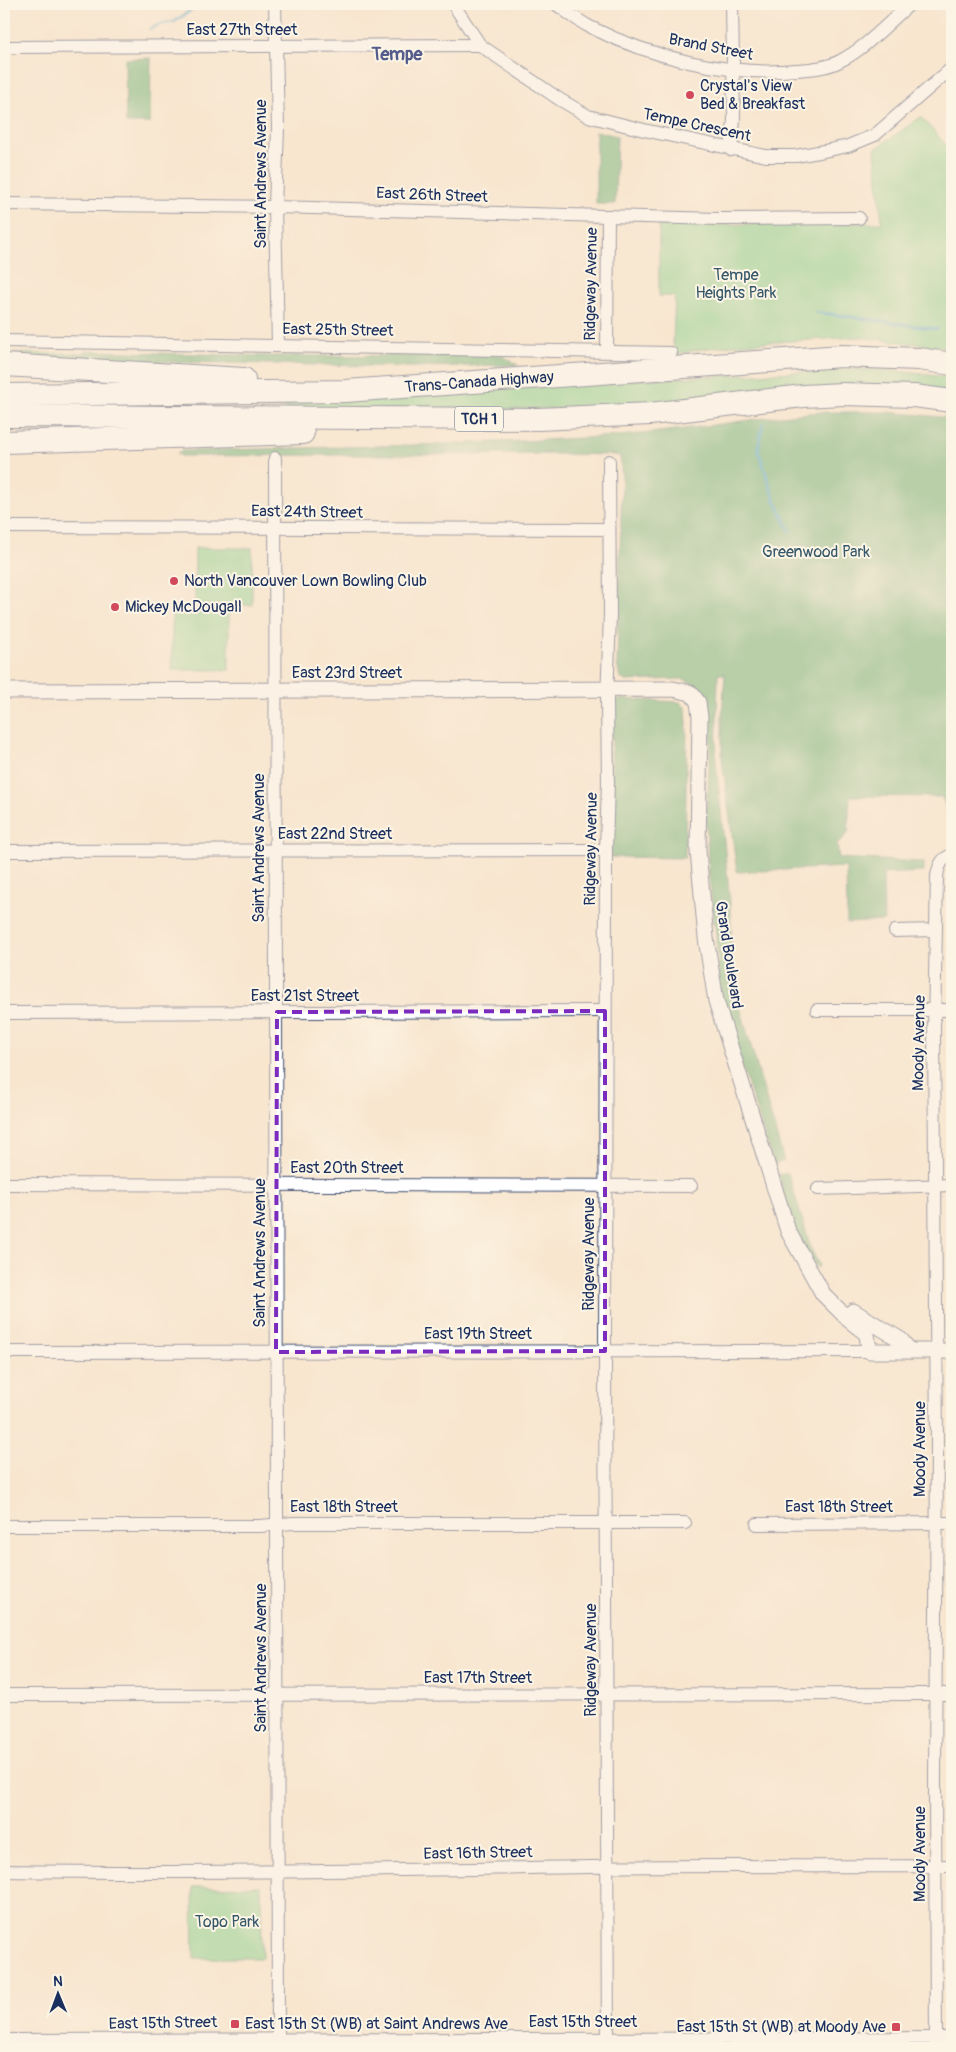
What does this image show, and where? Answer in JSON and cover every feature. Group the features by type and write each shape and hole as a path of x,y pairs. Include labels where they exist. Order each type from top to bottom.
{"highway":[{"name":"Trans-Canada Highway","path":"4,394 311,392 460,384 832,357 919,359 952,364"},
{"path":"4,365 254,379 460,384"},
{"name":"Trans-Canada Highway","path":"4,416 382,420 538,419 614,417 803,396 842,394 914,396 952,401"},
{"path":"4,442 520,428 614,417"}],"street":[{"name":"Saint Andrews Avenue","path":"275,4 278,128 275,207 278,345"},
{"name":"Tempe Crescent","path":"453,4 480,45 559,99 588,116 731,150 766,156 796,156 848,146 876,135 952,68"},
{"name":"Brand Street","path":"556,4 588,26 629,44 672,57 733,71 768,73 813,68 839,62 859,49 910,4"},
{"path":"731,150 734,120 732,4"},
{"name":"East 27th Street","path":"4,47 480,45"},
{"name":"East 26th Street","path":"4,204 275,207 719,219 859,218"},
{"name":"Ridgeway Avenue","path":"607,351 608,216"},
{"name":"East 25th Street","path":"4,341 671,353"},
{"name":"Saint Andrews Avenue","path":"274,458 276,528 278,2043"},
{"name":"Ridgeway Avenue","path":"608,2043 608,1694 605,1351 606,850 610,614 609,461"},
{"name":"East 24th Street","path":"4,527 609,528"},
{"name":"East 23rd Street","path":"4,690 673,689 690,692"},
{"name":"Grand Boulevard","path":"690,692 698,702 700,717 698,851 706,938 716,1001 788,1231 816,1283 828,1299 867,1334 869,1351"},
{"name":"East 22nd Street","path":"4,851 606,850"},
{"name":"Moody Avenue","path":"937,2043 937,1523 934,1185 936,930 939,864 952,855"},
{"path":"894,931 936,930"},
{"path":"817,1010 952,1010"},
{"name":"East 21st Street","path":"4,1013 606,1011"},
{"name":"East 20th Street","path":"4,1184 606,1184 691,1186"},
{"path":"818,1189 952,1186"},
{"name":"Grand Boulevard","path":"810,1270 858,1315 900,1340 910,1351"},
{"name":"East 19th Street","path":"4,1352 952,1351"},
{"name":"East 18th Street","path":"4,1526 277,1525 293,1523 685,1523"},
{"name":"East 18th Street","path":"757,1524 952,1523"},
{"name":"East 17th Street","path":"4,1695 952,1694"},
{"name":"East 16th Street","path":"4,1871 278,1872 608,1867 952,1866"},
{"name":"East 15th Street","path":"4,2040 278,2043 937,2043 952,2038"}],"highlighted area":[{"path":"605,1011 605,1351 276,1352 277,1012"}],"green space":[{"path":"151,58 150,123 126,123 125,59"},
{"name":"Tempe Heights Park","path":"921,117 952,152 952,348 858,337 741,344 676,354 673,343 675,296 659,296 659,225 882,223 875,149"},
{"path":"596,131 617,136 615,204 596,204"},
{"path":"84,351 272,356 501,355 518,365 414,367 84,360"},
{"path":"4,354 84,354 84,360"},
{"path":"855,369 890,370 952,378 952,396 643,408 310,411 272,406 232,405 232,400"},
{"name":"Greenwood Park","path":"819,412 888,412 952,418 952,824 942,797 850,796 848,834 837,844 839,858 924,862 924,872 883,874 884,921 847,923 846,867 737,872 722,760 722,716 725,674 718,674 716,761 730,902 736,993 784,1161 774,1164 721,1003 716,934 709,878 706,819 711,737 705,698 691,683 682,679 626,681 620,678 617,664 622,477 620,456 558,454 181,456 177,453 182,451 454,444 617,436"},
{"path":"195,548 252,548 252,605 195,605"},
{"path":"172,613 229,613 229,670 172,670"},
{"path":"616,700 680,702 686,708 685,858 611,857 612,705"},
{"path":"788,1173 812,1251 819,1265 818,1268 798,1241 778,1175"},
{"name":"Topo Park","path":"261,1886 262,1958 194,1958 193,1887"}],"waterway":[{"path":"150,29 161,24 174,22 200,4"},
{"path":"815,312 937,329"},
{"path":"763,423 758,450 774,498 790,531"}],"place":[{"name":"Crystal's View Bed & Breakfast","path":"690,95"},
{"name":"North Vancouver Lown Bowling Club","path":"174,581"},
{"name":"Mickey McDougall","path":"115,607"},
{"name":"East 15th St (WB) at Saint Andrews Ave","path":"235,2024"},
{"name":"East 15th St (WB) at Moody Ave","path":"896,2027"}],"district":[{"name":"Tempe","path":"397,54"}]}
